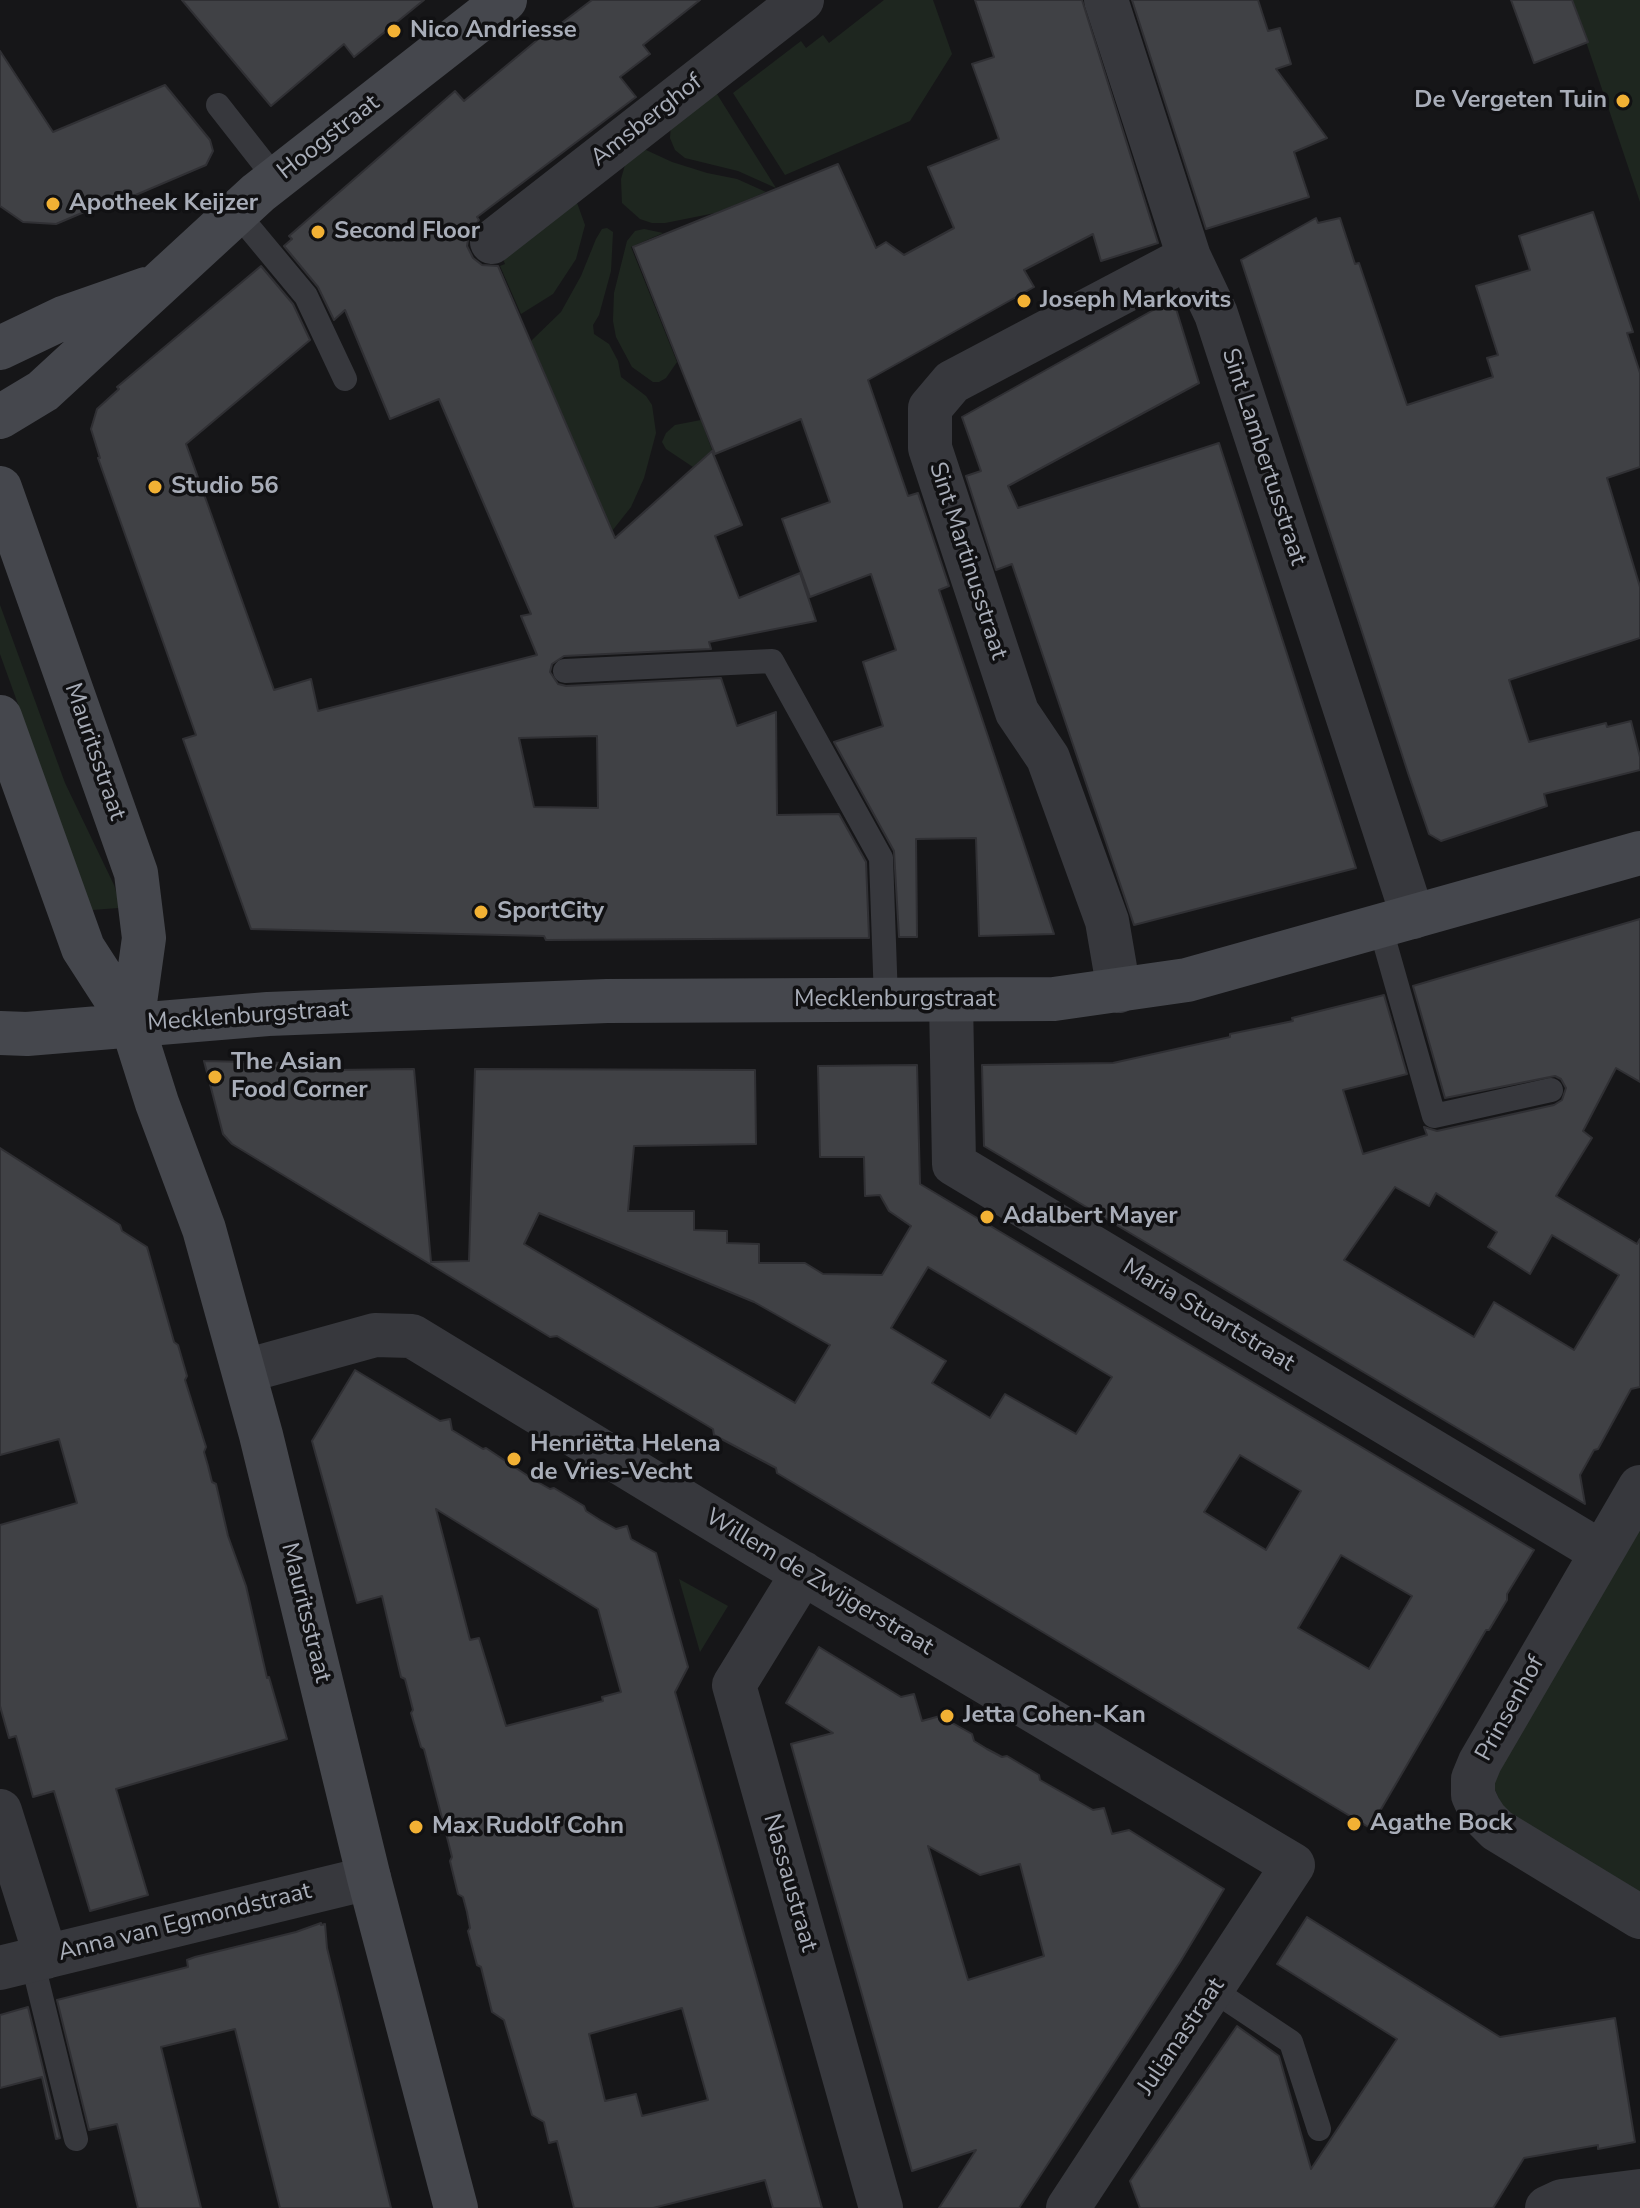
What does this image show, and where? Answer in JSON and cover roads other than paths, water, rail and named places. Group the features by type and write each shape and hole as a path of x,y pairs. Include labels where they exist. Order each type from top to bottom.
{"main road":[{"name":"Hoogstraat","path":"0,417 43,391 276,179 505,0"},
{"name":"Hoogstraat","path":"0,348 63,318 160,285"},
{"name":"Mauritsstraat","path":"0,488 136,873 144,938 132,1024"},
{"name":"Mauritsstraat","path":"0,717 83,948 132,1024 157,1103 204,1229 245,1371 369,1878 456,2208"},
{"name":"Mecklenburgstraat","path":"132,1024 268,1014 607,1001 1054,999 1187,980 1640,853"},
{"path":"0,1033 27,1034 132,1024"}],"street":[{"name":"Amsberghof","path":"492,242 802,0"},
{"name":"Sint Lambertusstraat","path":"1106,0 1189,257 1216,314 1396,922"},
{"name":"Sint Martinusstraat","path":"1119,991 1107,921 1048,758 1017,712 930,448 930,408 952,382 1189,257"},
{"name":"Maria Stuartstraat","path":"951,1001 954,1164 1601,1552"},
{"name":"Willem de Zwijgerstraat","path":"245,1371 375,1335 412,1336 1293,1865"},
{"name":"Prinsenhof","path":"1640,1487 1473,1779 1473,1795 1486,1819 1497,1830 1640,1917"},
{"name":"Nassaustraat","path":"803,1573 734,1685 881,2208"},
{"path":"0,1811 26,1962"},
{"name":"Julianastraat","path":"1068,2208 1293,1865"},
{"name":"Anna van Egmondstraat","path":"26,1962 369,1878"},
{"path":"1547,2208 1562,2201 1640,2191"}],"lane":[{"path":"218,105 276,179"},
{"path":"237,213 306,296 345,379"},
{"path":"565,671 772,661 881,858 886,1000"},
{"path":"1396,922 1434,1116 1551,1090"},
{"path":"26,1962 76,2139"},
{"path":"1213,1990 1291,2042 1319,2129"}],"place":[{"name":"Nico Andriesse","path":"394,31"},
{"name":"De Vergeten Tuin","path":"1623,101"},
{"name":"Apotheek Keijzer","path":"53,204"},
{"name":"Second Floor","path":"318,232"},
{"name":"Joseph Markovits","path":"1024,301"},
{"name":"Studio 56","path":"155,487"},
{"name":"SportCity","path":"481,912"},
{"name":"The Asian Food Corner","path":"215,1077"},
{"name":"Adalbert Mayer","path":"987,1217"},
{"name":"Henriëtta Helena de Vries-Vecht","path":"514,1459"},
{"name":"Jetta Cohen-Kan","path":"947,1716"},
{"name":"Agathe Bock","path":"1354,1824"},
{"name":"Max Rudolf Cohn","path":"416,1827"}]}
